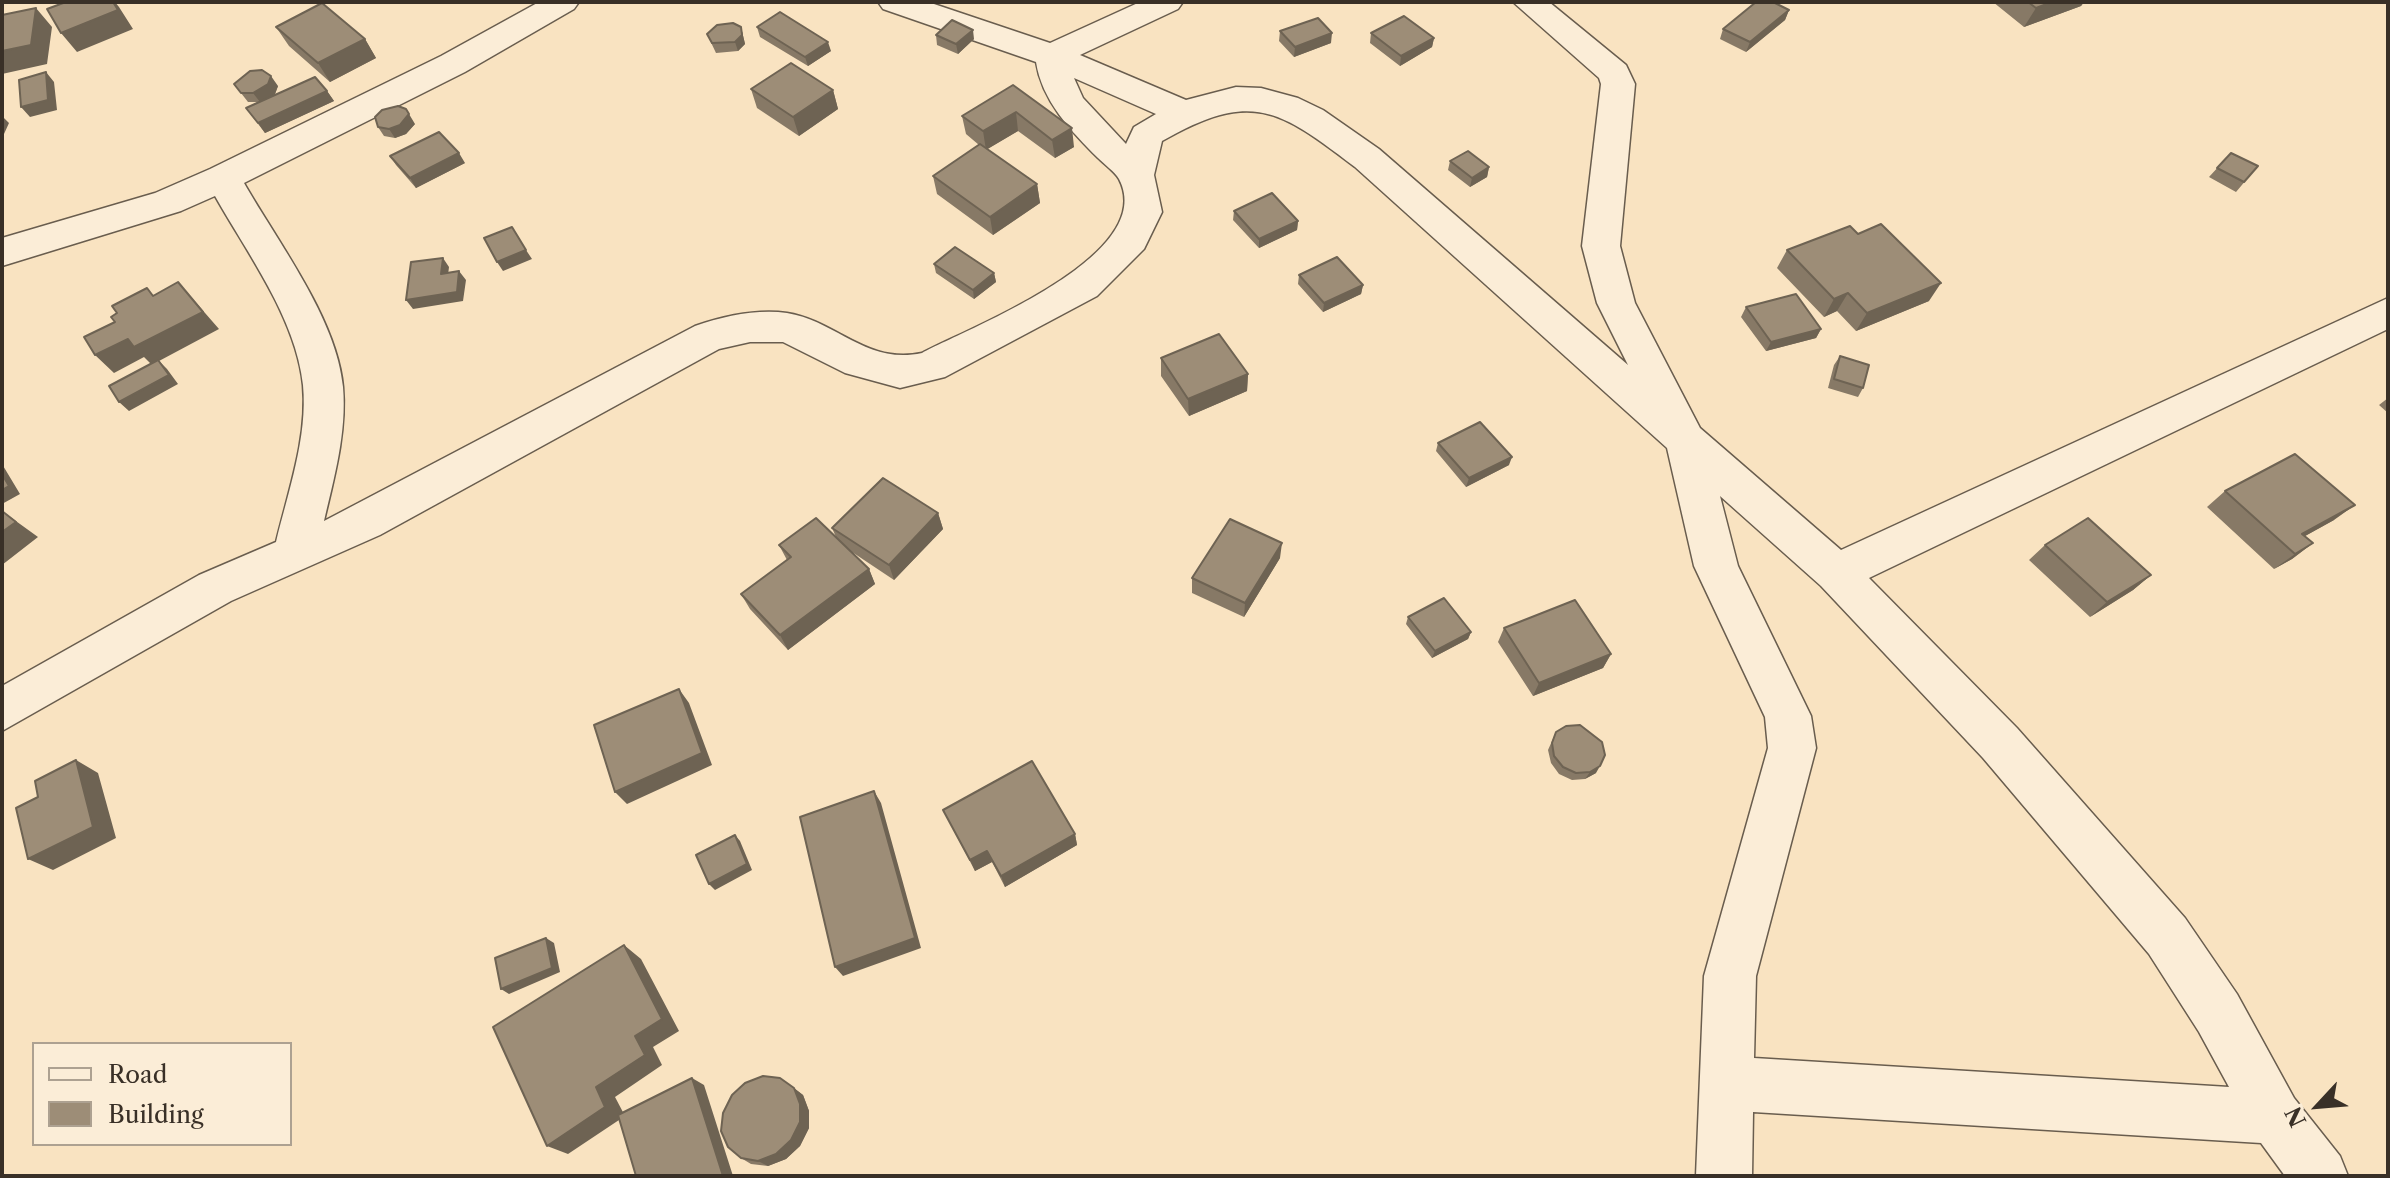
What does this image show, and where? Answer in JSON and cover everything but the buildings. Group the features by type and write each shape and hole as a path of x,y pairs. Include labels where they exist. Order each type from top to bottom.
{"street":[{"path":"2,252 168,202 223,178 453,64 563,2"},
{"path":"894,2 1052,55 1183,112"},
{"path":"1052,55 1167,2"},
{"path":"1529,2 1614,73 1618,84 1601,246 1616,303 1686,441 1716,566 1788,716 1792,748 1730,976 1724,1176"},
{"path":"1052,55 1053,77 1063,95 1136,175"},
{"path":"2,710 215,588 365,522 709,336 750,327 788,328 859,362 900,373 931,366 1084,286 1131,240 1144,212 1136,175 1146,135 1183,112 1226,97 1270,100 1315,117 1367,158 1836,573 2000,743 2167,936 2218,1013 2275,1117 2320,1176"},
{"path":"223,178 304,325 323,383 321,441 294,554"},
{"path":"1836,573 2388,312"},
{"path":"1726,1083 2275,1117"}]}
